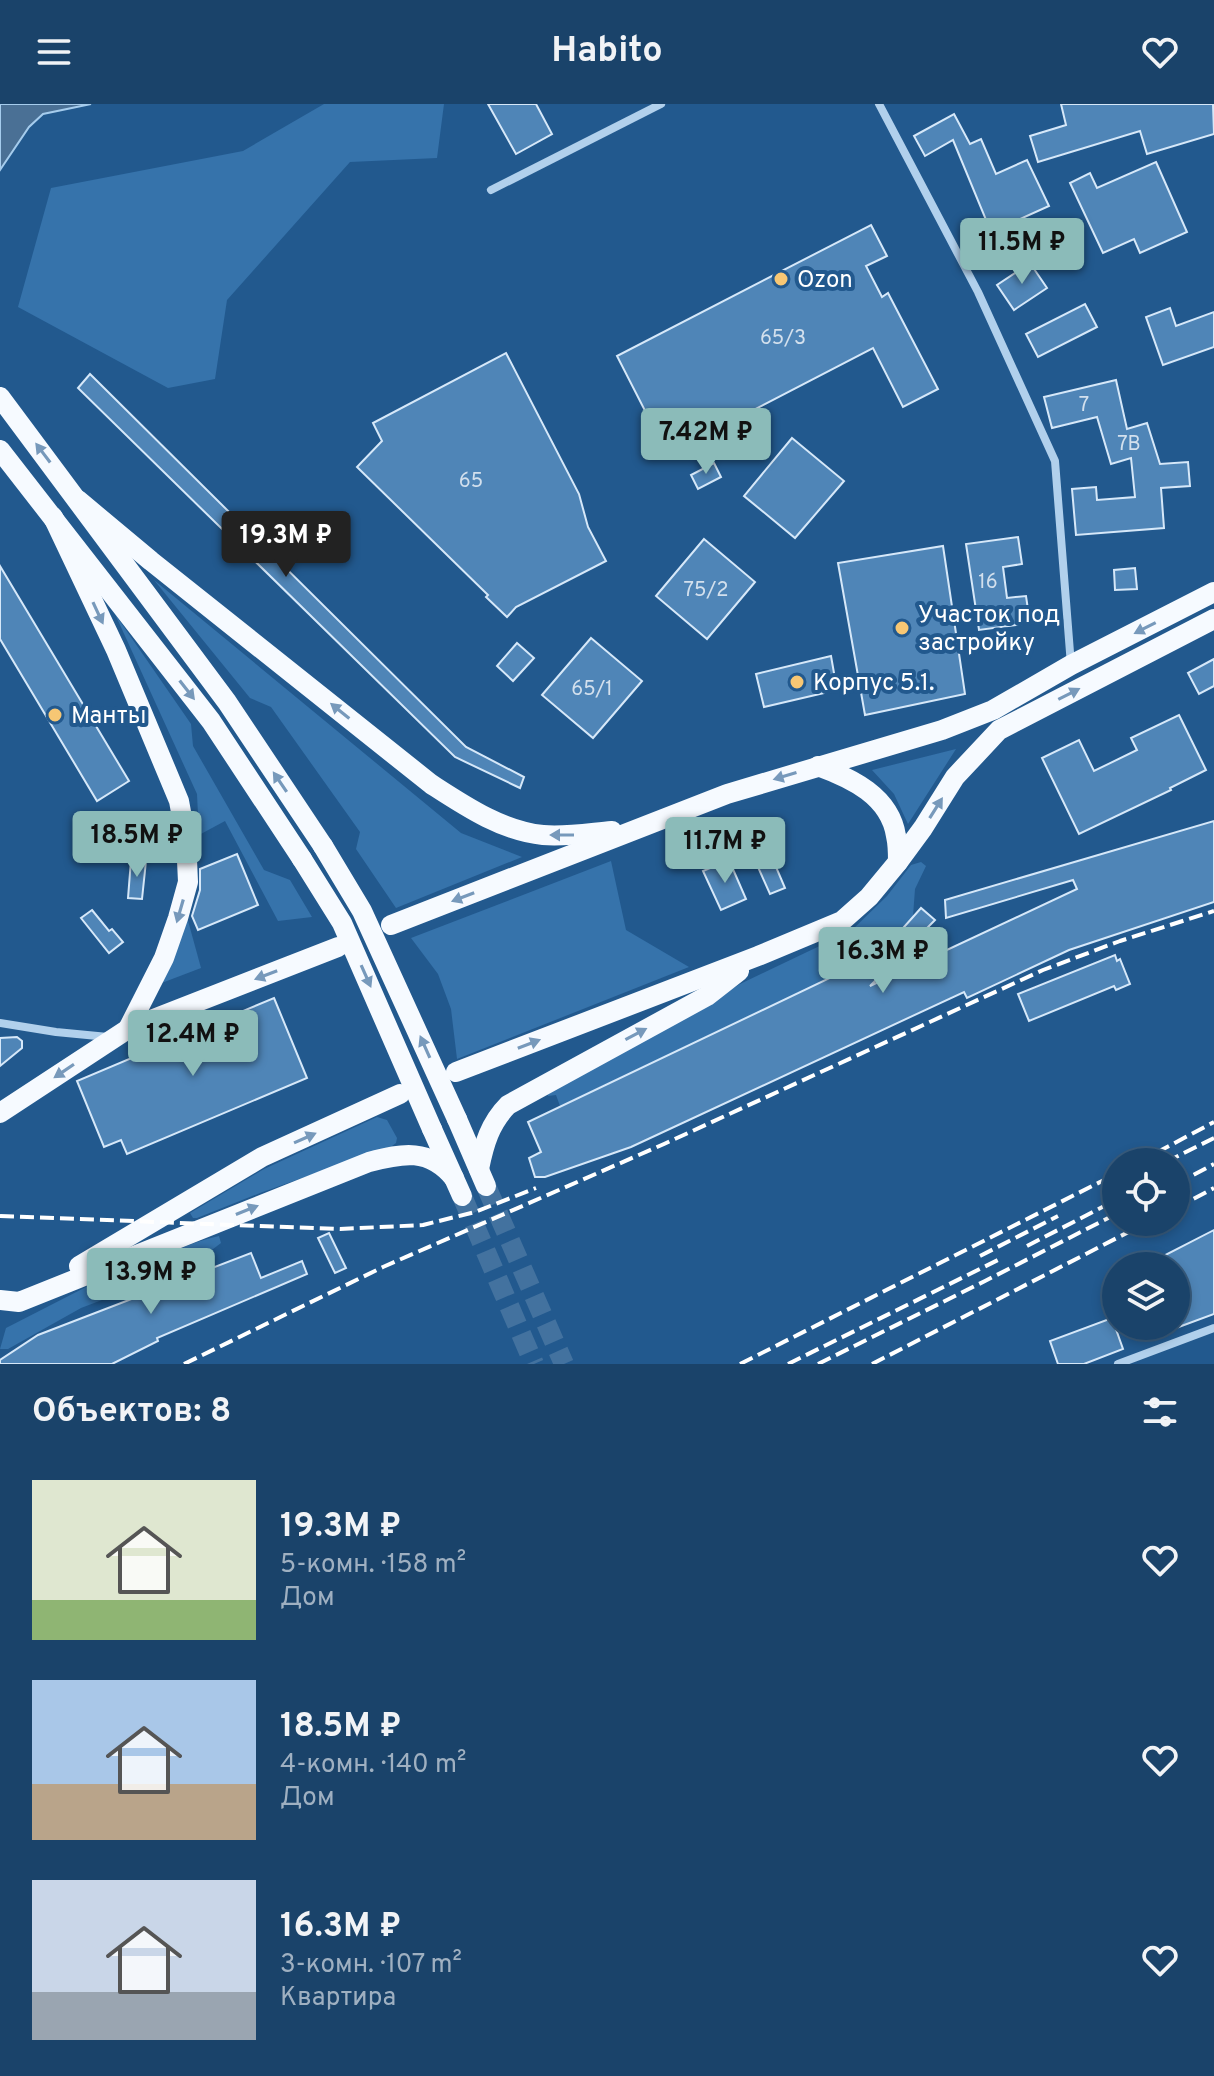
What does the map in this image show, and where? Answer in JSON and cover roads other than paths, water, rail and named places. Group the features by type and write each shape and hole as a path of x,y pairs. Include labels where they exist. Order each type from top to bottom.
{"main road":[{"path":"4,402 227,702 323,846 362,911 482,1177 483,1146 492,1123 508,1105 707,996 758,956"},
{"path":"0,450 211,721 342,923 458,1187 441,1165 422,1156 397,1154 10,1301"},
{"path":"78,500 431,784 472,810 519,830 542,835 569,836 639,828"},
{"path":"53,517 116,650 179,801 186,839 188,882 178,918 164,958 120,1033"},
{"path":"456,1072 842,921 869,897 898,862 996,720 1071,665 1214,592"},
{"path":"391,925 727,794 942,730 996,720 1214,619"},
{"path":"818,766 865,787 886,809 896,833 898,862"},
{"path":"0,1113 120,1033 338,947"},
{"path":"0,1313 10,1301 262,1157 400,1094"}],"street":[{"path":"491,190 661,104"},
{"path":"879,104 978,292 1055,461 1071,665"},
{"path":"0,1023 56,1032 120,1033"},
{"path":"1118,1364 1214,1328"}],"tunnel":[{"path":"486,1186 564,1364"},
{"path":"462,1196 534,1364"}],"railway":[{"path":"184,1364 383,1267 664,1144 1043,970 1214,911"},
{"path":"1165,1148 1214,1122"},
{"path":"1190,1150 1214,1138"},
{"path":"1190,1177 1214,1164"},
{"path":"740,1364 1102,1181"},
{"path":"0,1216 340,1229 423,1225 475,1212 536,1188"},
{"path":"1190,1201 1214,1188"},
{"path":"1027,1246 1102,1207"},
{"path":"980,1256 1058,1216"},
{"path":"818,1364 1102,1221"},
{"path":"872,1364 1121,1236"},
{"path":"788,1364 1002,1258"}],"place":[{"name":"Ozon","path":"781,279"},
{"name":"Участок под застройку","path":"902,628"},
{"name":"Корпус 5.1.","path":"797,682"},
{"name":"Манты","path":"55,715"}]}
